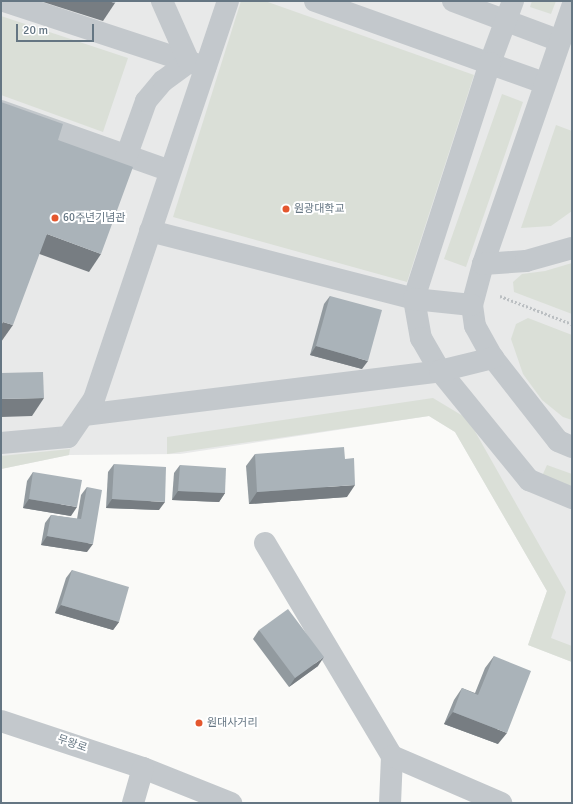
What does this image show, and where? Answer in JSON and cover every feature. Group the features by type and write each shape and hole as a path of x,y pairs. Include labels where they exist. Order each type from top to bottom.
{"street":[{"path":"4,1 197,65"},
{"path":"162,1 197,65"},
{"path":"1,443 68,437 94,399 170,171 197,65 228,1"},
{"path":"315,1 544,83"},
{"path":"452,1 560,41"},
{"path":"513,1 490,63 414,299 421,338 440,371 529,480 572,498"},
{"path":"572,7 544,83 483,264 475,296 475,326 493,358 558,441 572,447"},
{"path":"126,157 146,101 163,81 197,65"},
{"path":"1,111 126,157 170,171"},
{"path":"150,231 414,299 475,296"},
{"path":"483,264 526,261 572,248"},
{"path":"84,415 440,371 493,358"},
{"path":"265,543 392,756 390,803"},
{"name":"무왕로","path":"1,720 143,768 232,803"},
{"path":"392,756 501,803"},
{"path":"133,803 143,768"}],"path":[{"path":"475,296 572,324"}],"shaded area":[{"name":"원광대학교","path":"1,1 572,1 572,662 528,645 547,591 455,432 429,416 180,454 69,455 1,469"},
{"path":"241,1 265,1 474,75 407,282 173,217"},
{"path":"532,1 556,1 551,14 530,7"},
{"path":"1,16 128,58 103,132 1,95"},
{"path":"502,94 523,102 466,267 444,259"},
{"path":"556,125 572,131 572,211 551,226 521,228"},
{"path":"572,263 572,314 514,292 513,282 522,274 545,271"},
{"path":"528,318 572,335 572,420 563,417 542,400 523,374 511,339 516,324"},
{"path":"433,398 468,419 566,592 551,638 572,646 572,662 528,645 547,591 455,432 429,416 167,454 167,437"},
{"path":"70,449 69,455 1,469 1,456"},
{"path":"547,465 572,474 572,487 542,476"}],"building":[{"name":"60주년기념관","path":"1,102 63,124 58,140 133,167 101,254 47,234 13,325 3,322 1,326"},
{"path":"330,296 382,310 368,361 316,346"},
{"path":"43,372 44,398 1,399 1,373"},
{"path":"344,447 345,459 354,458 355,485 257,492 255,454"},
{"path":"114,464 166,467 165,502 112,499"},
{"path":"180,465 226,468 225,493 178,491"},
{"path":"33,472 82,480 77,507 29,499"},
{"path":"87,487 102,490 93,544 47,536 51,515 81,519"},
{"path":"72,570 129,587 119,622 61,605"},
{"path":"288,609 324,657 295,678 259,630"},
{"path":"494,656 531,671 507,733 453,712 462,688 478,695"}],"place":[{"name":"원광대학교","path":"286,209"},
{"name":"60주년기념관","path":"55,218"},
{"name":"원대사거리","path":"199,723"}]}
